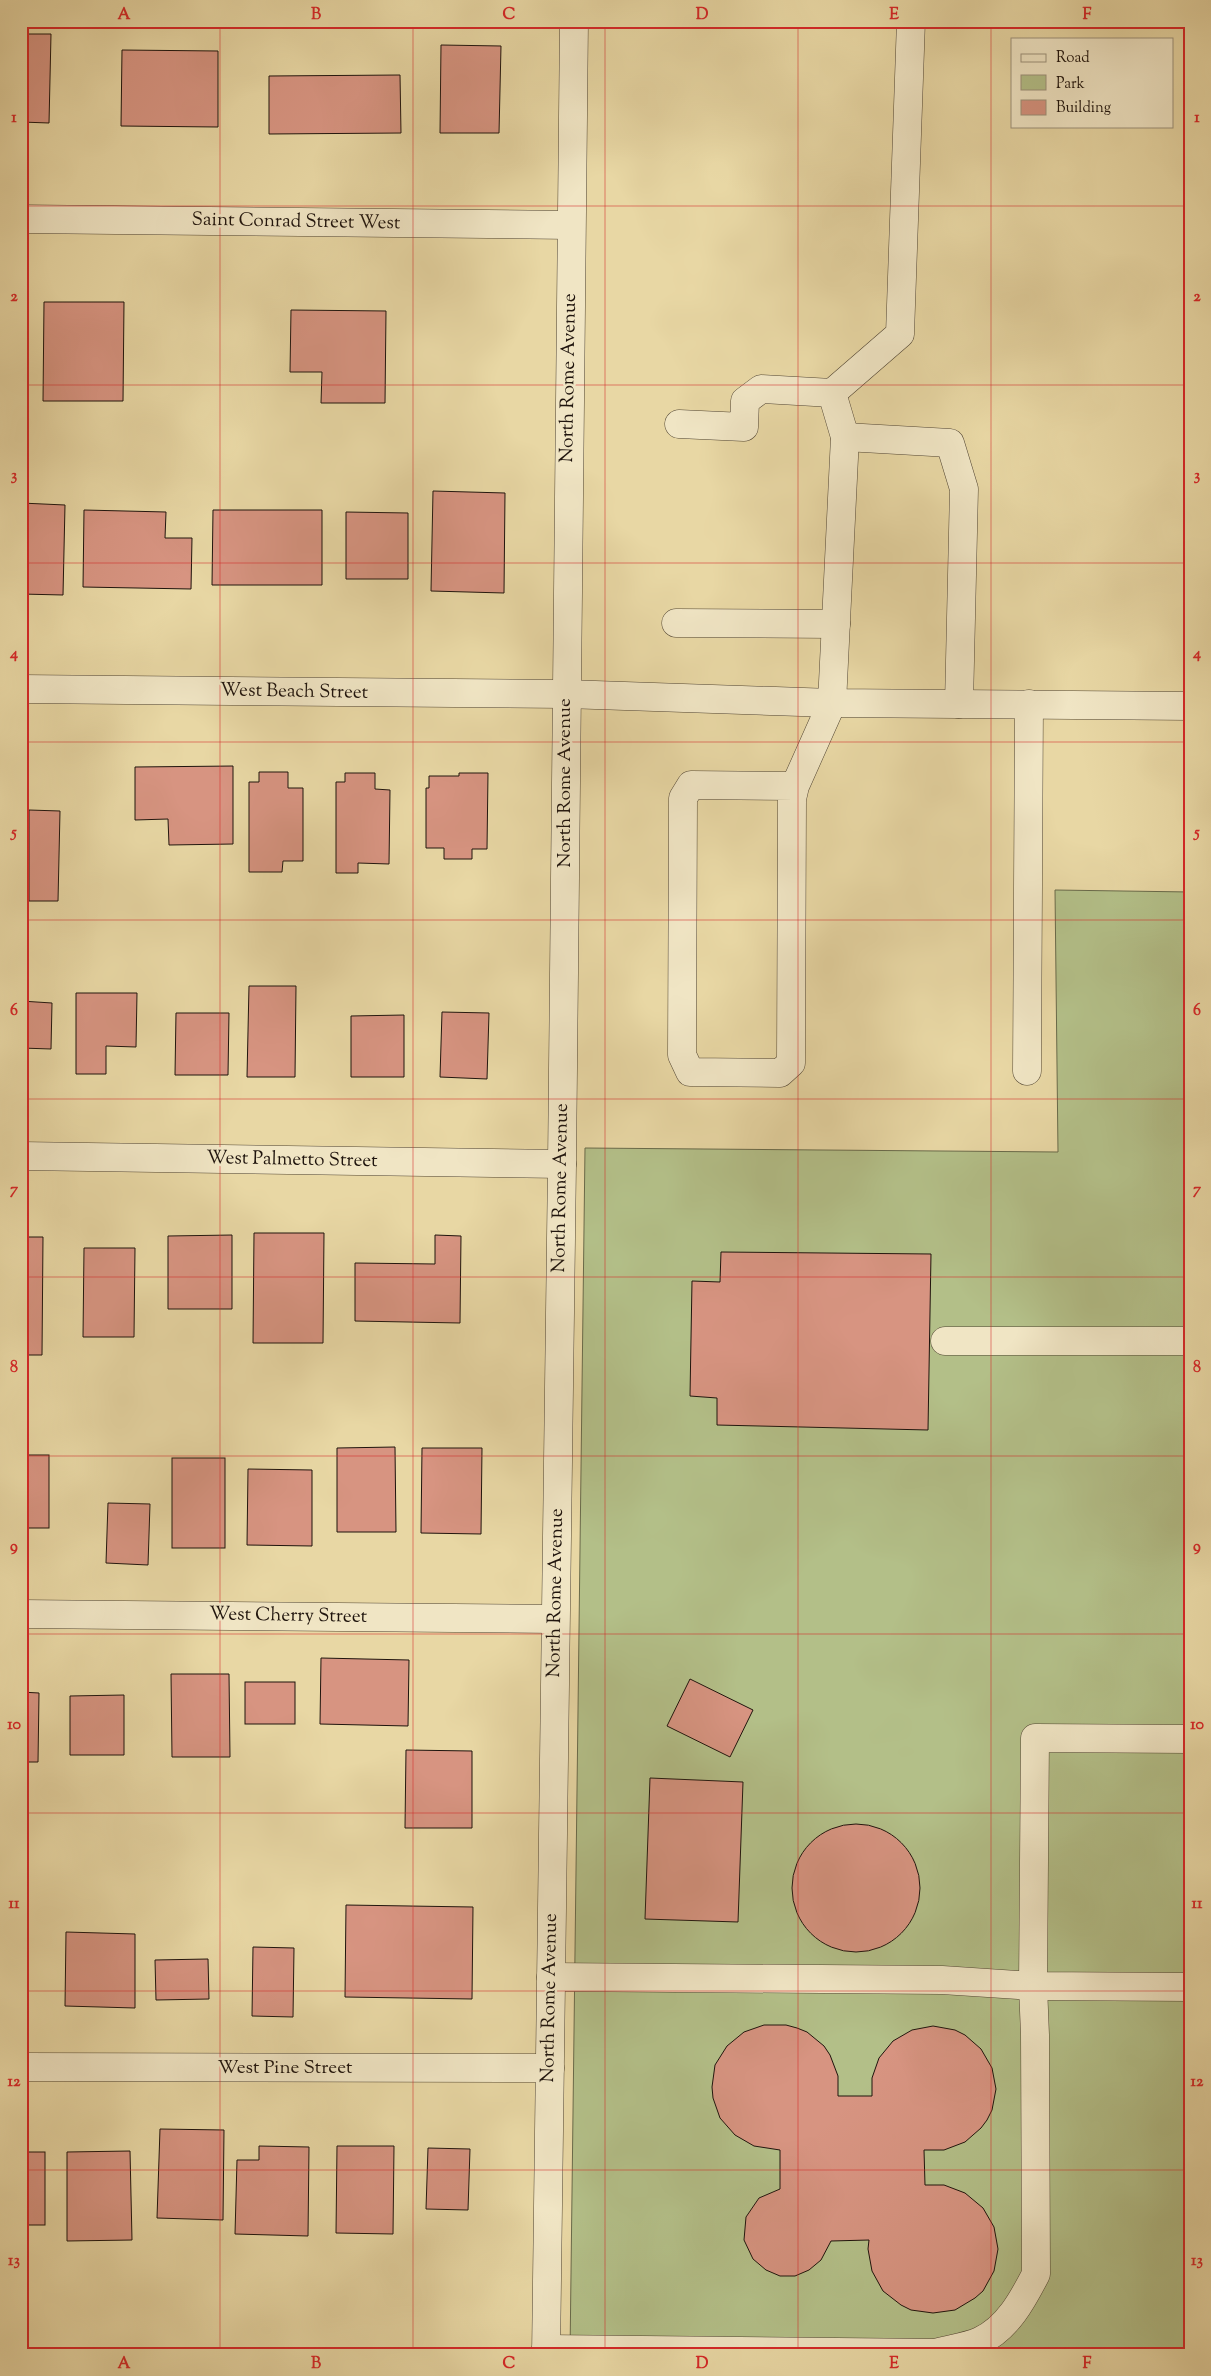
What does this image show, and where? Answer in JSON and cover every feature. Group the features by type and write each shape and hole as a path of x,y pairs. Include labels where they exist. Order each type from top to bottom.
{"street":[{"name":"North Rome Avenue","path":"546,2352 562,1164 574,21"},
{"path":"679,424 744,427 745,401 761,389 832,392 900,334 910,21"},
{"name":"Saint Conrad Street West","path":"21,219 571,225"},
{"path":"795,786 691,785 683,798 682,1055 690,1072 780,1073 791,1063 792,799 795,786 832,703 845,437 832,392"},
{"path":"845,437 950,443 964,489 959,704"},
{"path":"676,622 836,624"},
{"name":"West Beach Street","path":"21,689 566,694 832,703 1190,706"},
{"path":"1027,1071 1029,704"},
{"name":"West Palmetto Street","path":"21,1156 562,1164"},
{"path":"945,1341 1190,1341"},
{"name":"West Cherry Street","path":"21,1614 555,1619"},
{"path":"546,2352 935,2353 980,2341 1008,2320 1023,2300 1036,2274 1033,1986 1035,1738 1190,1739"},
{"path":"551,1977 942,1980 1033,1986 1190,1987"},
{"name":"West Pine Street","path":"21,2067 550,2068"}],"green space":[{"path":"1055,890 1190,892 1190,2355 570,2355 585,1148 1058,1152"}],"building":[{"path":"21,34 51,34 49,123 21,122"},
{"path":"441,45 501,46 499,133 440,133"},
{"path":"122,50 218,51 218,127 121,126"},
{"path":"400,75 401,133 269,134 269,76"},
{"path":"44,302 124,302 123,401 43,401"},
{"path":"291,310 386,311 385,403 321,403 322,372 290,372"},
{"path":"433,491 505,493 504,593 431,591"},
{"path":"21,503 65,505 63,595 21,594"},
{"path":"84,510 166,512 165,538 192,538 191,589 83,587"},
{"path":"213,510 322,510 322,585 212,585"},
{"path":"346,512 408,513 408,579 346,579"},
{"path":"233,766 233,844 169,845 168,819 135,820 135,767"},
{"path":"259,772 288,772 288,788 303,788 303,861 283,861 282,872 249,872 249,782 259,782"},
{"path":"345,773 375,773 375,789 390,790 389,864 358,863 358,873 336,873 336,782 345,782"},
{"path":"459,773 488,773 487,849 472,849 472,859 444,859 444,848 426,848 426,788 429,788 429,776 459,776"},
{"path":"21,779 28,779 26,810 29,810 29,901 21,900"},
{"path":"29,810 60,811 58,901 29,901"},
{"path":"249,986 296,986 295,1077 247,1077"},
{"path":"76,993 137,993 136,1047 106,1046 106,1074 76,1074"},
{"path":"21,1001 52,1003 51,1049 21,1048"},
{"path":"442,1012 489,1013 487,1079 440,1077"},
{"path":"176,1013 229,1013 228,1075 175,1075"},
{"path":"404,1015 404,1077 351,1077 351,1016"},
{"path":"254,1233 324,1233 323,1343 253,1343"},
{"path":"232,1235 232,1309 168,1309 168,1236"},
{"path":"435,1235 461,1236 460,1323 355,1321 355,1263 435,1264"},
{"path":"21,1237 43,1237 42,1355 21,1355"},
{"path":"84,1248 135,1248 134,1337 83,1337"},
{"path":"721,1252 931,1254 928,1430 717,1425 717,1398 690,1396 692,1281 720,1282"},
{"path":"395,1447 396,1532 337,1532 337,1448"},
{"path":"422,1448 482,1448 481,1534 421,1533"},
{"path":"21,1455 49,1455 49,1528 21,1528"},
{"path":"172,1458 225,1458 225,1548 172,1548"},
{"path":"248,1469 312,1470 312,1546 247,1545"},
{"path":"108,1503 150,1504 148,1565 106,1563"},
{"path":"321,1658 409,1660 408,1726 320,1724"},
{"path":"171,1674 229,1674 230,1757 172,1757"},
{"path":"690,1679 753,1710 730,1757 667,1726"},
{"path":"245,1682 295,1682 295,1724 245,1724"},
{"path":"21,1692 39,1693 38,1762 21,1762"},
{"path":"124,1695 124,1755 70,1755 70,1696"},
{"path":"406,1750 472,1751 472,1828 405,1828"},
{"path":"650,1778 743,1782 738,1922 645,1919"},
{"path":"856,1824 880,1829 901,1843 915,1864 920,1888 915,1912 901,1933 880,1947 856,1952 832,1947 811,1933 797,1912 792,1888 797,1864 811,1843 832,1829"},
{"path":"346,1905 473,1907 472,1999 345,1997"},
{"path":"66,1932 135,1934 135,2008 65,2006"},
{"path":"253,1947 294,1948 293,2017 252,2016"},
{"path":"208,1959 209,1999 156,2000 155,1960"},
{"path":"764,2025 786,2025 797,2028 807,2032 824,2046 830,2055 838,2076 838,2096 872,2096 872,2078 879,2058 893,2041 912,2030 933,2026 955,2030 965,2035 981,2049 992,2068 996,2089 992,2110 987,2120 965,2142 944,2150 924,2150 925,2185 944,2185 965,2193 983,2208 994,2227 998,2249 994,2271 983,2291 975,2298 955,2310 933,2313 911,2310 901,2305 883,2291 872,2271 868,2249 869,2240 831,2241 821,2260 809,2270 795,2276 780,2276 766,2270 753,2259 744,2240 746,2217 759,2198 780,2189 780,2150 754,2146 735,2135 720,2118 713,2098 712,2087 715,2065 727,2046 744,2032"},
{"path":"160,2129 224,2130 223,2220 157,2218"},
{"path":"259,2146 309,2147 308,2236 235,2234 237,2160 259,2160"},
{"path":"337,2146 394,2146 393,2234 336,2233"},
{"path":"428,2148 470,2149 468,2210 426,2209"},
{"path":"130,2151 132,2240 67,2241 67,2152"},
{"path":"21,2152 45,2152 45,2225 21,2225"}]}
